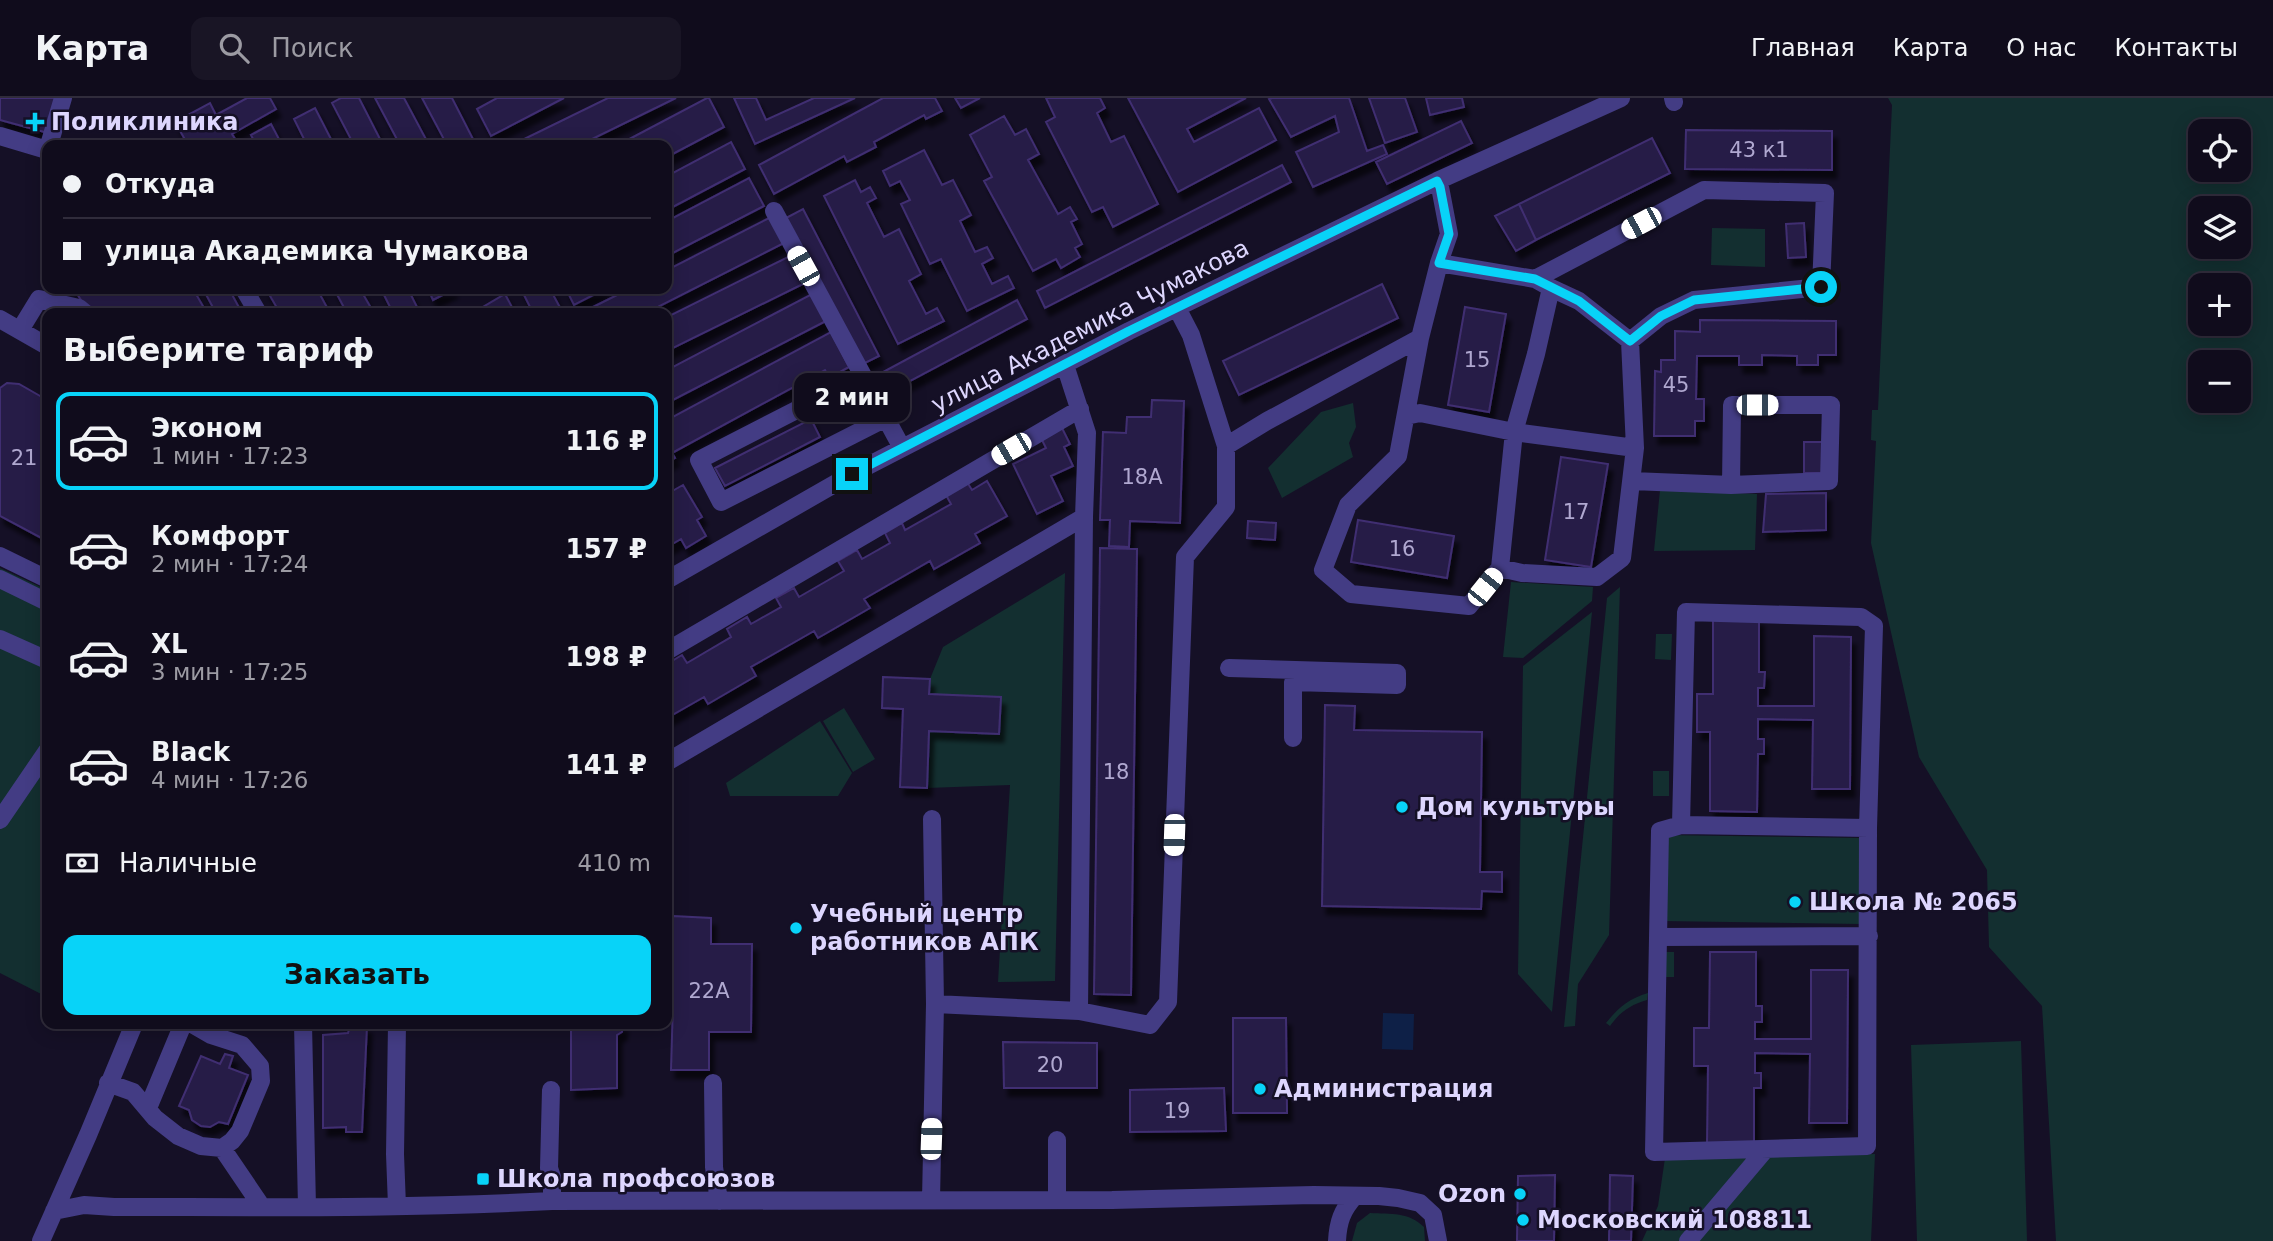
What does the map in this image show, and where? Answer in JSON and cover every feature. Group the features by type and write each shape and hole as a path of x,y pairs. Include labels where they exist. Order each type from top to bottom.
{"street":[{"path":"50,140 63,98"},
{"name":"улица Академика Чумакова","path":"672,577 902,448 1177,308 1437,181 1621,98"},
{"path":"0,136 42,146"},
{"path":"1437,181 1449,234 1420,338 1398,456 1348,505 1323,570 1351,594 1469,606 1500,568 1514,432 1552,288"},
{"path":"1535,279 1704,190 1825,194 1821,287 1694,300 1661,316 1630,341"},
{"path":"774,211 902,448"},
{"path":"1439,263 1535,279 1579,301 1630,341 1635,448 1622,558 1597,577 1522,573 1500,568"},
{"path":"20,330 39,299 80,308"},
{"path":"935,1004 1079,1011 1150,1025 1168,1002 1185,557 1226,507 1226,446 1191,335 1177,308"},
{"path":"0,319 42,343"},
{"path":"1226,446 1420,338"},
{"path":"1066,365 1087,433 1079,1011"},
{"path":"863,376 699,460 721,502 886,418"},
{"path":"1632,481 1731,485 1829,481 1830,405 1732,405 1731,485"},
{"path":"672,648 1080,409"},
{"path":"1406,416 1420,413 1514,432 1635,448"},
{"path":"672,759 1084,517"},
{"path":"0,556 42,577"},
{"path":"0,579 42,600"},
{"path":"1681,825 1686,612 1861,617 1874,626 1868,828 1867,1146 1654,1152 1660,831 1681,825 1868,828"},
{"path":"0,639 42,658"},
{"path":"1229,668 1397,673 1397,685 1293,682 1293,738"},
{"path":"0,820 42,758"},
{"path":"931,1200 935,1004 932,819"},
{"path":"1658,937 1869,936"},
{"path":"41,1241 132,1029"},
{"path":"148,1108 181,1029"},
{"path":"108,1083 133,1092 156,1118 178,1136 201,1146 222,1148 240,1131 261,1082 260,1066 242,1045 201,1029"},
{"path":"303,1029 307,1207"},
{"path":"397,1029 397,1206"},
{"path":"713,1083 714,1167 719,1201"},
{"path":"551,1090 552,1201"},
{"path":"1057,1140 1057,1200"},
{"path":"222,1148 261,1207"},
{"path":"1688,1241 1765,1150"},
{"path":"54,1211 84,1205 307,1207 552,1201 1057,1200 1314,1195 1398,1198 1420,1203 1433,1215 1438,1241"},
{"path":"1337,1241 1338,1226 1344,1208 1355,1196"}],"green space":[{"path":"1888,98 2273,98 2273,1241 2056,1241 2042,1006 1989,947 1987,870 1919,757 1871,543 1876,441 1871,440 1872,410 1878,410 1892,105"},
{"path":"1712,228 1765,229 1765,267 1711,265"},
{"path":"1353,403 1356,427 1349,443 1353,457 1282,498 1268,468 1321,412"},
{"path":"1660,490 1757,494 1755,550 1654,551"},
{"path":"0,568 42,588 42,994 0,973"},
{"path":"1065,573 1055,981 998,982 1010,785 927,788 929,731 999,734 1001,697 929,694 930,679 943,647"},
{"path":"1511,582 1593,587 1592,601 1523,658 1503,657"},
{"path":"1620,587 1609,935 1578,984 1575,1026 1564,1027 1607,598"},
{"path":"1592,612 1552,1012 1518,974 1523,666"},
{"path":"1656,634 1672,634 1671,660 1655,659"},
{"path":"844,708 875,759 853,772 823,721"},
{"path":"820,721 852,773 838,796 730,796 726,783"},
{"path":"1653,771 1669,771 1669,796 1653,796"},
{"path":"1664,835 1863,838 1860,924 1662,921"},
{"path":"1661,952 1674,952 1674,977 1661,977"},
{"path":"1648,993 1647,1000 1626,1010 1610,1026 1606,1023 1624,1005"},
{"path":"2021,1041 2027,1241 1917,1241 1911,1045"},
{"path":"1875,1154 1871,1241 1642,1241 1658,1206 1665,1158"},
{"path":"1370,1213 1399,1215 1418,1222 1424,1227 1425,1241 1352,1241 1357,1223"}],"water":[{"path":"1383,1013 1414,1014 1413,1050 1382,1049"}],"building":[{"path":"0,98 57,98 48,133 0,120"},
{"path":"247,98 270,98 276,109 232,134 236,140 185,140 175,122 210,103 216,115"},
{"path":"341,98 359,98 380,140 351,140 332,103"},
{"path":"375,98 404,98 426,140 397,140"},
{"path":"422,98 452,98 473,140 444,140"},
{"path":"497,98 564,98 491,136 477,109"},
{"path":"608,98 676,98 590,140 522,140"},
{"path":"707,98 724,127 672,154 672,140 627,140"},
{"path":"734,98 756,98 766,120 814,98 855,98 755,144"},
{"path":"883,98 935,98 942,111 926,119 924,115 874,142 876,147 847,162 844,156 774,194 759,165"},
{"path":"955,98 980,98 961,108"},
{"path":"1046,98 1100,98 1105,108 1097,113 1111,142 1124,136 1158,204 1113,227 1103,207 1092,212 1046,122 1055,117"},
{"path":"1128,98 1246,98 1187,129 1194,142 1259,108 1276,140 1178,192"},
{"path":"1349,98 1367,151 1383,145 1387,154 1313,187 1296,152 1339,132 1335,116 1291,137 1269,99"},
{"path":"1369,98 1405,98 1417,132 1385,143"},
{"path":"1426,98 1462,98 1464,107 1430,115"},
{"path":"315,108 331,140 304,140 294,119"},
{"path":"1004,116 1015,135 1026,129 1039,154 1028,160 1058,214 1070,207 1077,219 1071,222 1082,244 1075,248 1080,257 1061,268 1056,259 1033,271 984,181 992,177 970,135"},
{"path":"1461,121 1472,143 1387,184 1376,162"},
{"path":"271,124 279,140 254,140 251,135"},
{"path":"1686,130 1832,131 1832,170 1685,169"},
{"path":"1652,138 1670,173 1536,240 1519,204"},
{"path":"731,142 745,169 672,207 672,173"},
{"path":"924,150 942,185 953,180 971,215 960,221 975,252 987,247 993,258 982,264 992,284 1008,276 1014,288 967,311 941,259 930,264 901,204 910,200 900,181 890,186 883,171"},
{"path":"1282,165 1291,182 1045,308 1037,291"},
{"path":"749,178 764,206 672,253 672,218"},
{"path":"855,180 861,192 870,187 876,198 867,203 884,237 899,229 921,274 909,281 926,314 937,308 944,321 898,344 824,196"},
{"path":"1519,204 1536,240 1516,251 1495,216"},
{"path":"803,209 879,356 861,365 786,218"},
{"path":"771,217 784,243 656,308 591,308 619,294 672,294 672,267"},
{"path":"1804,223 1806,257 1788,258 1786,224"},
{"path":"792,255 805,283 672,349 672,315"},
{"path":"1382,284 1398,318 1239,395 1223,361"},
{"path":"77,294 196,294 204,308 86,308"},
{"path":"206,294 232,294 239,308 213,308"},
{"path":"269,294 320,294 327,308 277,308"},
{"path":"337,294 363,294 371,308 344,308"},
{"path":"384,294 410,294 417,307 415,308 390,308"},
{"path":"430,294 444,294 433,300"},
{"path":"505,294 512,308 484,308"},
{"path":"524,294 553,294 560,308 530,308"},
{"path":"568,294 595,294 574,305"},
{"path":"812,294 826,321 672,400 672,367"},
{"path":"1017,300 1027,319 882,396 872,378"},
{"path":"1465,307 1506,314 1489,412 1448,405"},
{"path":"1700,320 1836,321 1836,355 1818,355 1818,365 1797,365 1797,356 1762,355 1762,365 1739,365 1739,356 1697,356 1696,399 1704,399 1704,421 1695,421 1695,436 1654,436 1655,371 1661,372 1661,360 1675,360 1675,331 1700,332"},
{"path":"831,332 849,367 829,378 825,370 672,453 672,417"},
{"path":"7,383 19,384 42,397 42,538 0,516 0,388"},
{"path":"1152,400 1184,401 1180,523 1130,521 1129,547 1109,546 1110,520 1100,520 1103,432 1126,433 1127,417 1151,417"},
{"path":"811,419 820,437 725,486 715,468"},
{"path":"1062,428 1070,444 1064,447 1073,466 1051,476 1063,501 1037,514 1013,464 1046,448 1041,438"},
{"path":"1804,442 1822,442 1823,473 1804,473"},
{"path":"1561,457 1608,464 1591,567 1545,560"},
{"path":"987,481 1007,516 975,534 980,543 934,569 930,561 864,599 870,608 818,638 814,631 751,667 756,676 708,704 704,697 672,715 672,661 682,655 687,663 731,637 727,629 747,617 751,624 781,607 776,598 794,588 799,597 844,571 838,561 857,550 862,559 890,543 885,533 902,523 905,530 951,504 946,495 967,482 972,490"},
{"path":"683,485 702,517 697,520 706,536 686,548 681,539 672,544 672,491"},
{"path":"1826,493 1826,530 1763,532 1766,494"},
{"path":"1358,520 1454,536 1447,578 1351,562"},
{"path":"1248,521 1276,523 1275,540 1247,538"},
{"path":"1100,548 1137,549 1131,995 1094,994"},
{"path":"1713,618 1759,618 1759,672 1765,672 1764,688 1758,688 1758,706 1814,706 1814,636 1851,637 1850,789 1812,789 1813,720 1758,719 1758,739 1764,739 1764,754 1758,754 1757,812 1710,811 1710,732 1697,732 1697,694 1713,694"},
{"path":"883,677 930,679 929,694 1001,697 999,734 929,731 927,788 900,787 903,709 882,708"},
{"name":"Дом культуры","path":"1325,705 1355,706 1354,730 1482,732 1480,872 1502,872 1502,892 1482,891 1481,909 1322,906"},
{"path":"673,916 711,918 711,944 752,944 751,1032 709,1032 709,1070 671,1070"},
{"path":"1710,952 1756,952 1756,1006 1762,1006 1762,1022 1755,1022 1755,1039 1811,1039 1811,970 1848,970 1847,1123 1809,1123 1810,1054 1755,1053 1755,1073 1761,1073 1761,1088 1754,1088 1754,1146 1707,1145 1708,1066 1694,1066 1694,1028 1709,1028"},
{"name":"Администрация","path":"1233,1018 1286,1018 1287,1113 1233,1113"},
{"path":"349,1029 367,1029 362,1132 346,1132 346,1127 323,1128 323,1035 348,1033"},
{"path":"571,1029 622,1029 617,1035 617,1088 571,1090"},
{"path":"1003,1042 1097,1043 1097,1088 1004,1088"},
{"path":"225,1054 233,1056 229,1068 248,1075 228,1124 219,1122 210,1127 201,1126 192,1120 189,1110 179,1106 201,1056 220,1064"},
{"path":"1224,1088 1226,1131 1130,1132 1130,1090"},
{"path":"1555,1175 1554,1241 1517,1241 1518,1176"},
{"path":"1610,1175 1633,1176 1631,1241 1609,1241"}],"place":[{"name":"Поликлиника","path":"35,122"},
{"name":"Дом культуры","path":"1402,807"},
{"name":"Школа № 2065","path":"1795,902"},
{"name":"Учебный центр работников АПК","path":"796,928"},
{"name":"Администрация","path":"1260,1089"},
{"name":"Школа профсоюзов","path":"483,1179"},
{"name":"Ozon","path":"1520,1194"},
{"name":"Московский 108811","path":"1523,1220"}],"route":[{"path":"852,474 1129,331 1437,181 1449,234 1439,263 1535,279 1579,301 1630,341 1661,316 1694,300 1821,287"}]}
